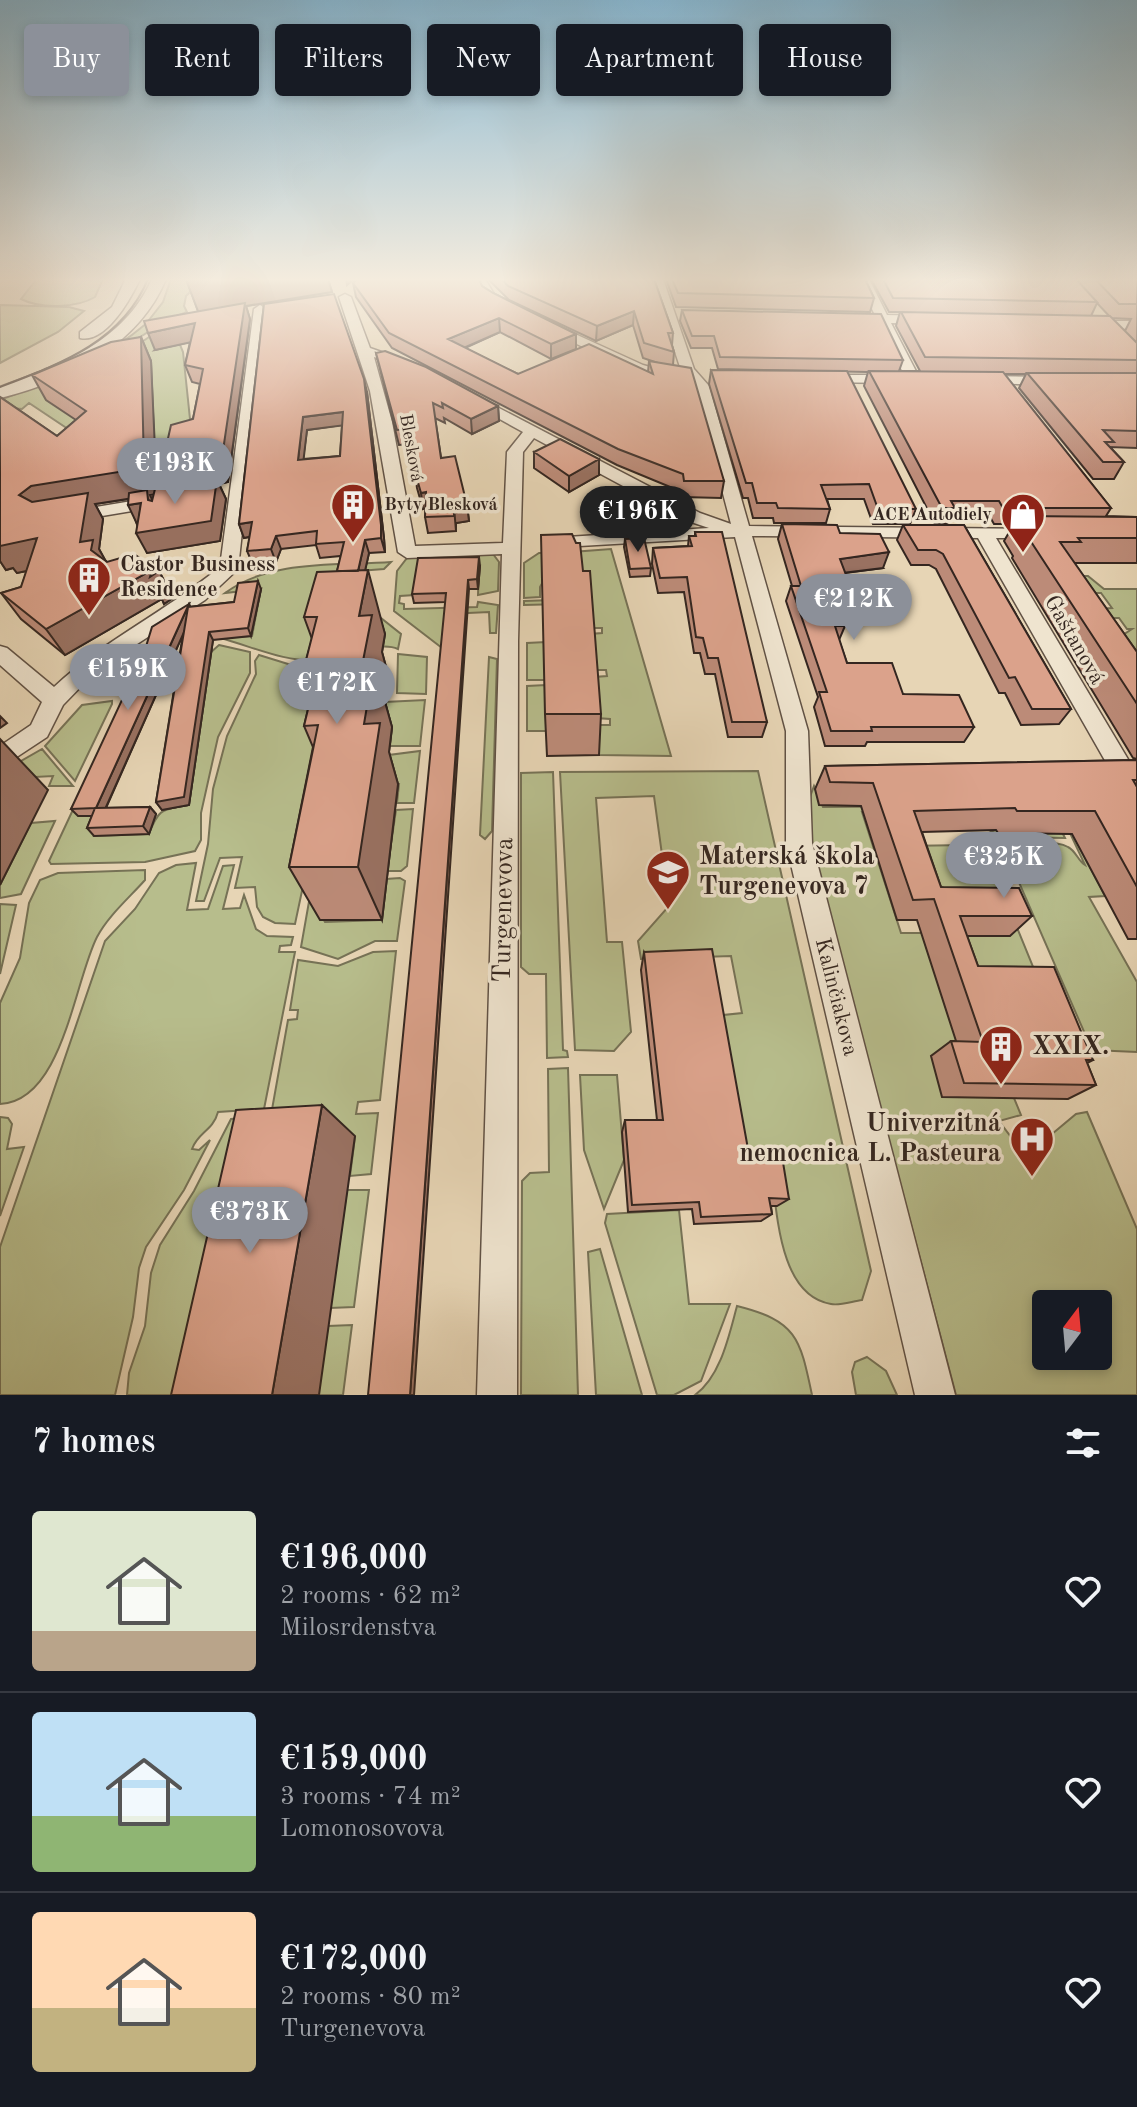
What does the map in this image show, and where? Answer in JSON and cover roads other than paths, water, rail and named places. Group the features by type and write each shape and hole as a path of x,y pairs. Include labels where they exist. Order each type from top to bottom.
{"street":[{"path":"0,378 71,344"},
{"path":"0,393 65,366 103,344"},
{"path":"0,758 39,731 54,700 109,650 224,575 231,564 233,489 253,344"},
{"name":"Blesková","path":"364,344 388,424 407,552 512,548"},
{"path":"587,344 639,368 703,378"},
{"name":"Kalinčiakova","path":"683,344 688,370 703,378 702,386 797,731 807,776 796,806 799,843 935,1395"},
{"path":"804,379 853,386 921,380 899,344"},
{"path":"368,351 387,354 422,370"},
{"path":"972,380 1062,381"},
{"path":"1002,380 1016,398"},
{"path":"459,390 694,517 743,531"},
{"name":"Turgenevova","path":"497,1395 515,452 521,441 532,432"},
{"path":"48,520 181,498"},
{"path":"548,545 743,531 923,525 984,533 1047,533"},
{"name":"Gaštanová","path":"984,533 1130,771"},
{"path":"0,653 54,700"},
{"path":"1092,771 1130,771"}],"tram line":[{"path":"0,387 45,369 93,344"}],"place":[{"name":"Byty Blesková","path":"353,544"},
{"name":"ACE Autodiely","path":"1023,554"},
{"name":"Castor Business Residence","path":"89,617"},
{"name":"Materská škola Turgenevova 7","path":"668,911"},
{"name":"XXIX.","path":"1001,1086"},
{"name":"Univerzitná nemocnica L. Pasteura","path":"1032,1178"}]}
